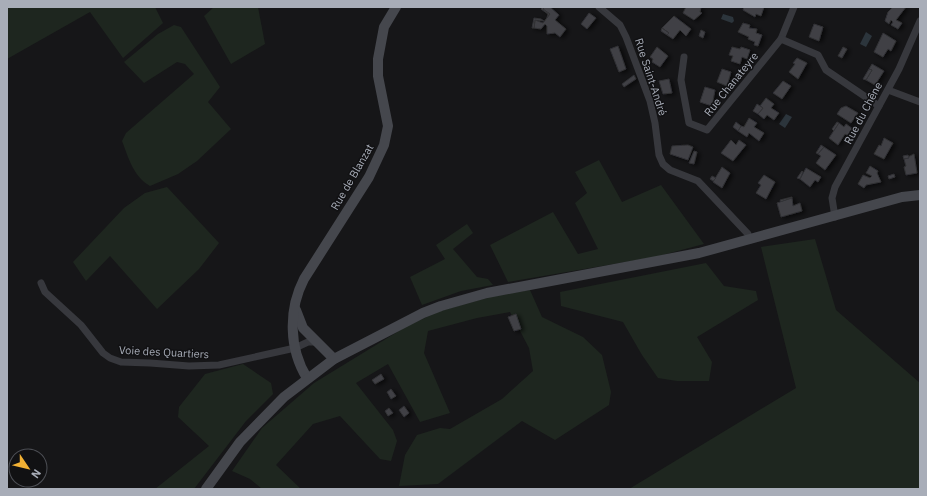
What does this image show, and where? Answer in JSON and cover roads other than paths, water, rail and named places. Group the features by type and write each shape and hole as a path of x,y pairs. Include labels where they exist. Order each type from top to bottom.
{"main road":[{"name":"Rue de Blanzat","path":"308,378 299,365 295,348 293,316 295,304 304,279 354,201 384,145 387,133 387,119 378,76 378,59 384,27 396,7"},
{"path":"206,489 240,442 261,418 284,397 334,359 423,313 464,299 649,264 750,240 902,197 920,195"},
{"path":"295,304 303,328 334,359"}],"street":[{"name":"Rue Saint-André","path":"599,7 620,25 626,37 650,101 655,123 659,155 663,164 670,170 698,181 748,234 750,240"},
{"name":"Rue Chanateyre","path":"684,57 681,80 689,123 707,130 780,39 794,7"},
{"name":"Rue du Chêne","path":"835,217 832,198 835,186 888,90 920,21"},
{"path":"780,39 818,55 826,70 879,106"},
{"path":"888,90 920,102"},
{"name":"Voie des Quartiers","path":"41,283 45,292 80,324 103,353 116,361 189,366 212,365 233,363 295,348 308,342 317,342"}]}
